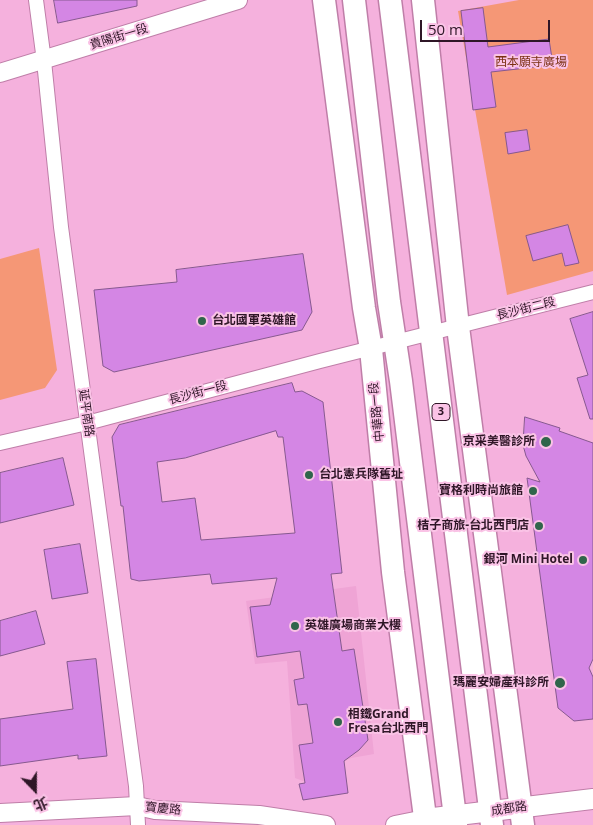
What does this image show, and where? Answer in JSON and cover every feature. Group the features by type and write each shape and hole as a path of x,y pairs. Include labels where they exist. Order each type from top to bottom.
{"main road":[{"name":"中華路一段","path":"324,0 371,349 393,572 425,822"},
{"path":"354,0 387,282 456,820"},
{"name":"3","path":"390,0 491,818"},
{"path":"423,0 458,327 521,816"},
{"name":"成都路","path":"425,822 521,816 593,799"}],"street":[{"name":"延平南路","path":"36,0 61,226 136,786 138,825"},
{"name":"貴陽街一段","path":"0,73 238,0"},
{"name":"長沙街二段","path":"430,334 593,292"},
{"name":"長沙街一段","path":"0,443 87,423 430,334"},
{"name":"寶慶路","path":"0,813 137,806 155,810 259,815 326,825"},
{"path":"396,825 425,822"}],"shaded area":[{"path":"356,586 374,754 351,758 306,782 295,778 287,661 255,664 246,601"}],"green space":[{"name":"西本願寺廣場","path":"519,0 593,0 593,271 507,295 458,11"},
{"path":"39,248 57,370 45,388 0,400 0,259"}],"building":[{"path":"54,0 137,0 137,6 58,23"},
{"path":"483,8 488,47 549,39 553,65 491,72 496,107 473,110 461,11"},
{"path":"527,130 530,150 508,154 505,133"},
{"path":"568,225 579,263 565,266 562,253 533,261 526,236"},
{"name":"台北國軍英雄館","path":"303,254 312,312 302,330 114,372 103,366 94,290 177,282 176,270"},
{"path":"593,312 593,419 590,419 577,378 588,375 570,319"},
{"path":"292,383 295,392 302,391 323,402 342,573 331,574 342,651 354,649 368,740 359,750 344,761 348,793 303,800 299,784 305,783 299,745 313,743 307,704 298,705 294,680 304,678 300,651 257,657 250,607 270,605 277,578 212,584 210,574 139,581 131,579 123,506 121,506 112,437 119,425","holes":["276,431 278,437 283,437 295,533 201,540 195,498 162,502 157,462 185,458"]},
{"path":"525,417 560,428 559,431 593,443 593,659 589,668 593,677 593,719 574,721 558,708 527,478 540,482 526,456 523,445"},
{"path":"63,458 74,505 0,523 0,473"},
{"path":"80,544 88,593 52,599 44,550"},
{"path":"36,611 45,644 0,656 0,621"},
{"path":"96,659 107,756 78,759 78,755 0,766 0,719 73,709 67,662"}],"place":[{"name":"台北國軍英雄館","path":"202,321"},
{"name":"京采美醫診所","path":"546,442"},
{"name":"台北憲兵隊舊址","path":"309,475"},
{"name":"寶格利時尚旅館","path":"533,491"},
{"name":"桔子商旅-台北西門店","path":"539,526"},
{"name":"銀河 Mini Hotel","path":"583,560"},
{"name":"英雄廣場商業大樓","path":"295,626"},
{"name":"瑪麗安婦產科診所","path":"560,683"},
{"name":"相鐵Grand Fresa台北西門","path":"338,722"}]}
